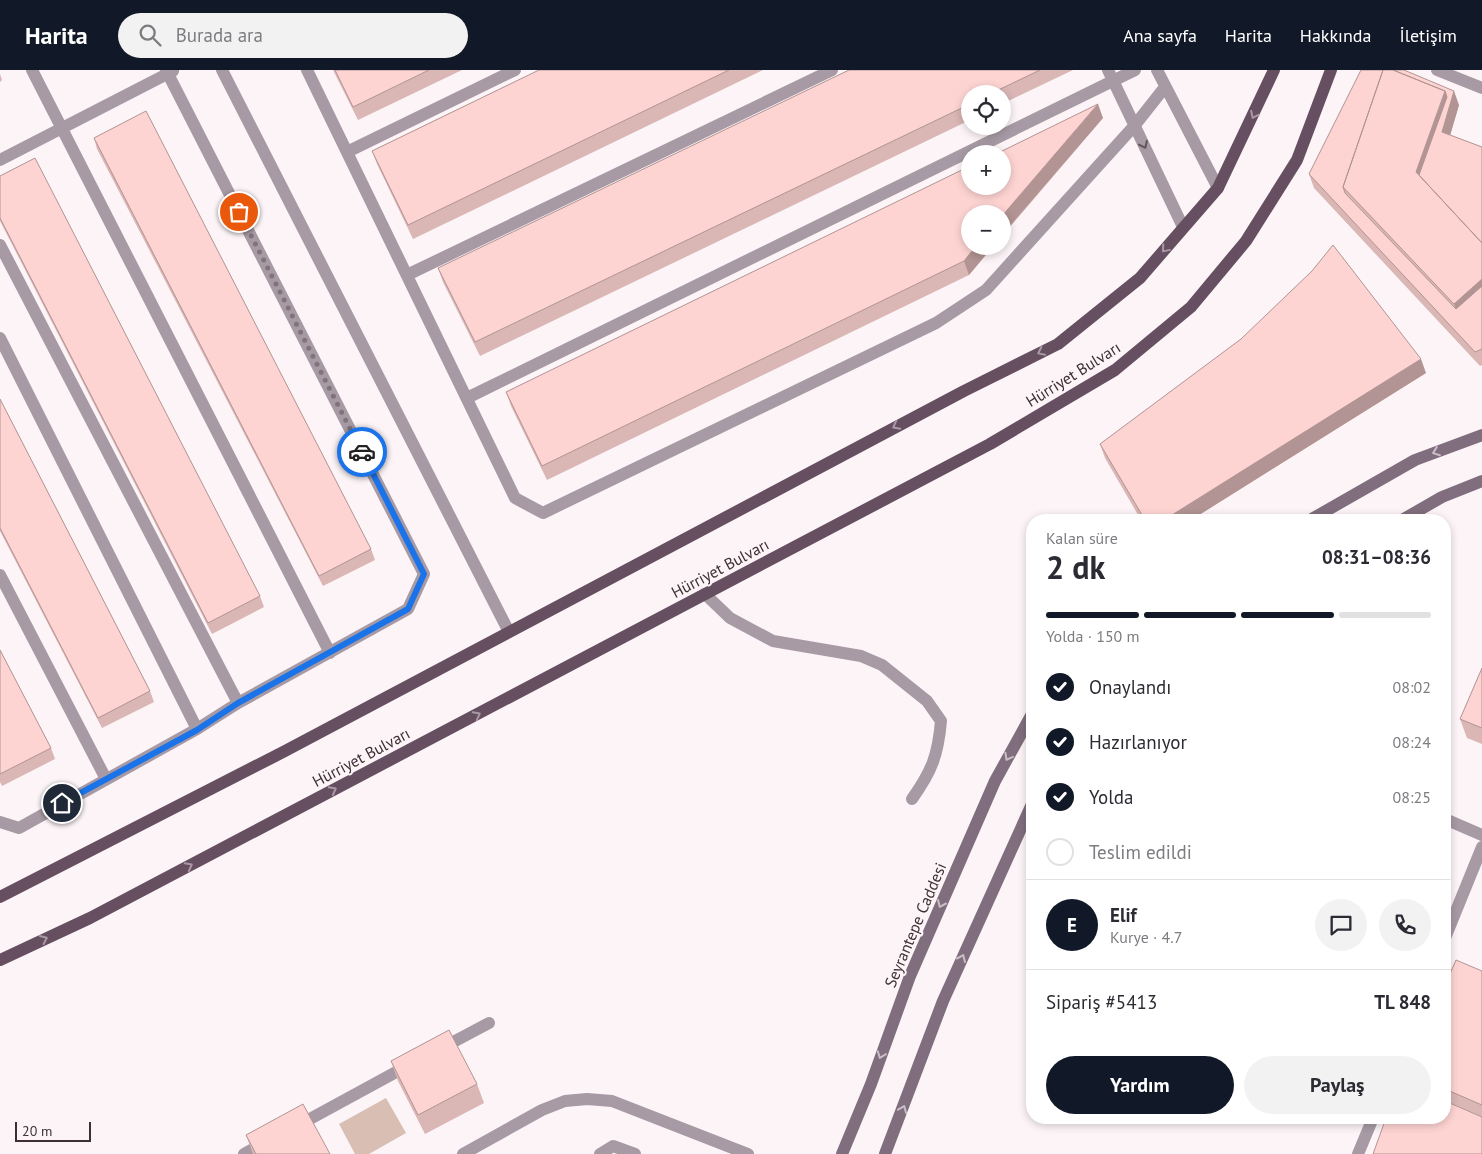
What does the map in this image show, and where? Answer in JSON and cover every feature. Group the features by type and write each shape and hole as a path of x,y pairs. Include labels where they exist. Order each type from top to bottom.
{"main road":[{"name":"Hürriyet Bulvarı","path":"0,897 267,760 964,390 1058,344 1140,278 1218,188 1274,70"},
{"name":"Hürriyet Bulvarı","path":"0,960 90,918 990,444 1115,370 1191,307 1246,241 1297,160 1332,70"},
{"path":"1320,514 1415,460 1482,435"},
{"path":"1412,514 1442,497 1482,482"},
{"name":"Seyrantepe Caddesi","path":"842,1154 871,1084 914,967 995,781 1026,725"},
{"path":"885,1154 943,1001 1026,817"}],"street":[{"path":"32,70 330,653"},
{"path":"222,70 509,632"},
{"path":"307,70 515,498 543,513 943,318 986,290 1135,125 1165,87"},
{"path":"347,152 515,70"},
{"path":"407,275 832,70"},
{"path":"1108,70 1183,227"},
{"path":"467,398 1114,82 1135,70"},
{"path":"1157,70 1218,188"},
{"path":"1437,70 1482,88"},
{"path":"0,160 170,71 424,574 408,609 238,703 197,730 19,828 0,822"},
{"path":"0,245 238,703"},
{"path":"0,338 197,730"},
{"path":"0,575 106,779"},
{"path":"705,594 730,618 773,641 861,656 882,665 927,701 941,721 938,750 929,775 912,799"},
{"path":"1451,822 1482,835"},
{"path":"1451,923 1482,847"},
{"path":"244,1154 489,1023"},
{"path":"463,1154 542,1110 565,1101 587,1099 612,1101 748,1154"},
{"path":"1358,1154 1370,1124"},
{"path":"600,1154 613,1146 635,1154"}],"shaded area":[{"path":"386,1098 406,1133 369,1154 355,1154 339,1124"}],"building":[{"path":"335,70 429,70 353,107"},
{"path":"539,70 729,70 408,225 372,151"},
{"path":"849,70 1040,70 1009,85 961,85 961,108 475,342 438,268"},
{"path":"1361,70 1383,70 1343,187 1345,193 1456,309 1482,286 1482,349 1475,352 1309,174"},
{"path":"1383,70 1393,70 1445,91 1416,172 1482,243 1482,279 1454,304 1343,187"},
{"path":"1393,70 1404,70 1454,91 1442,132 1482,147 1482,243 1419,175 1447,97 1445,91"},
{"path":"1098,104 1011,206 961,205 961,255 969,255 964,261 542,466 506,392 961,170 961,195 1011,195 1011,147"},
{"path":"146,111 371,549 319,576 94,138"},
{"path":"35,158 260,596 208,623 0,218 0,176"},
{"path":"1333,245 1421,359 1174,514 1141,514 1100,444 1241,339 1312,271"},
{"path":"0,399 150,691 98,718 0,528"},
{"path":"0,650 51,748 0,774"},
{"path":"1482,668 1482,728 1460,719"},
{"path":"1456,960 1482,971 1482,1105 1451,1092 1451,971"},
{"path":"449,1030 477,1084 418,1115 391,1061"},
{"path":"303,1104 330,1154 256,1154 246,1135"},
{"path":"1451,1104 1482,1117 1482,1154 1373,1154 1384,1124 1451,1124"}],"way so far":[{"path":"239,212 362,452"}],"route":[{"path":"62,803 197,730 238,703 408,609 424,574 362,452"}]}
